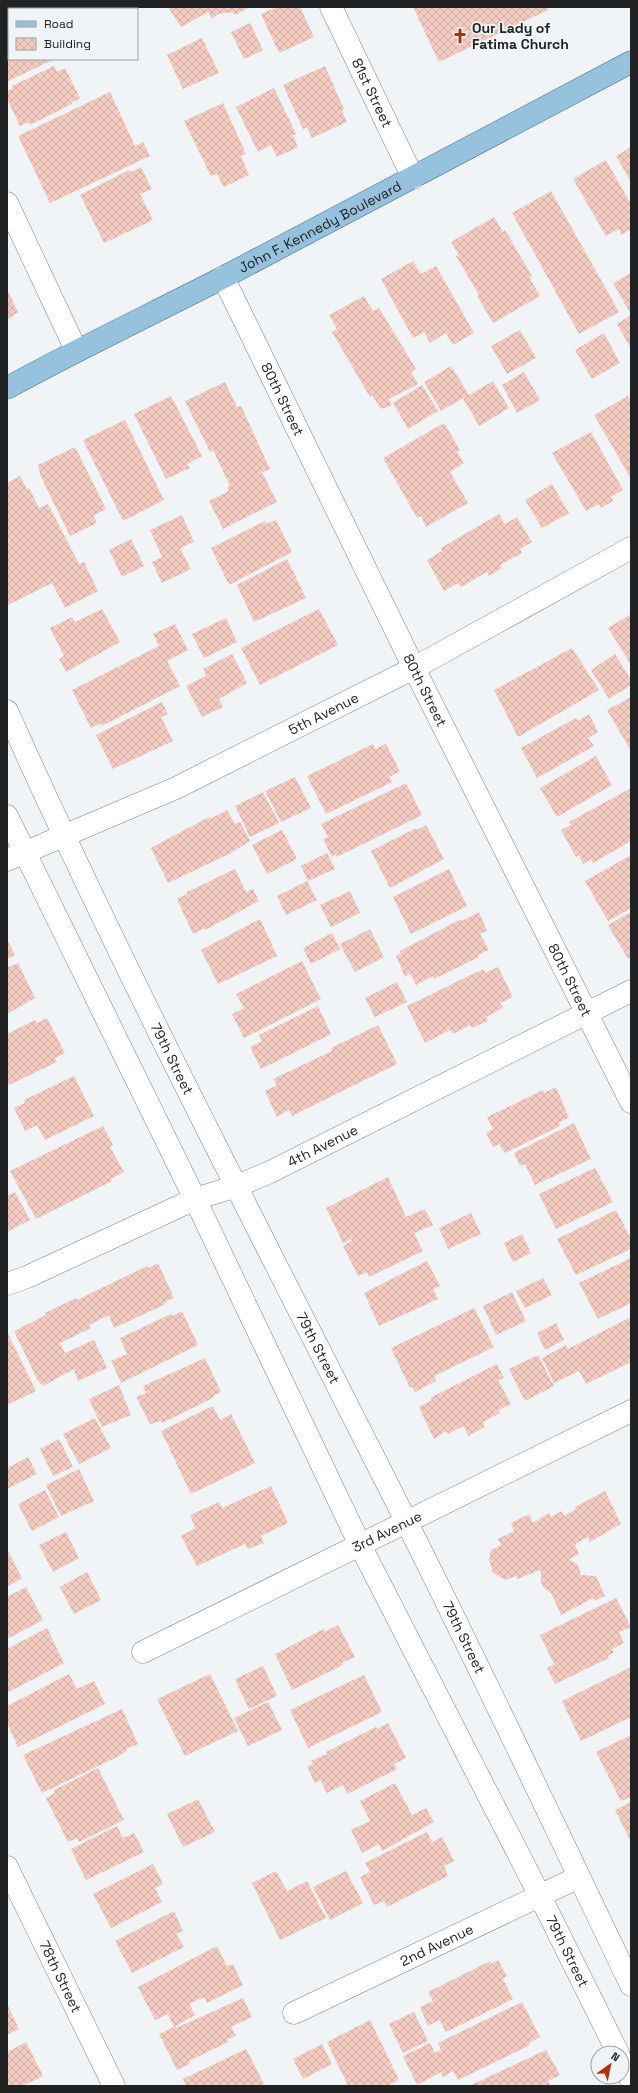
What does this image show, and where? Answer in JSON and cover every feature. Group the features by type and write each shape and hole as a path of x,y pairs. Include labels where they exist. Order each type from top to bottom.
{"main road":[{"name":"John F. Kennedy Boulevard","path":"7,388 76,350 223,277 413,178 631,62"}],"street":[{"name":"81st Street","path":"331,7 413,178"},
{"path":"7,203 76,350"},
{"name":"80th Street","path":"223,277 414,668 631,1102"},
{"name":"5th Avenue","path":"16,856 176,788 414,668 631,548"},
{"name":"79th Street","path":"7,711 63,836 406,1522 631,1985"},
{"name":"79th Street","path":"7,816 16,856 195,1198 360,1545 540,1896 614,2045"},
{"name":"4th Avenue","path":"7,1284 27,1277 195,1198 237,1186 275,1170 588,1014 631,991"},
{"name":"3rd Avenue","path":"143,1652 631,1411"},
{"name":"78th Street","path":"7,1867 114,2086"},
{"name":"2nd Avenue","path":"294,2013 579,1877"}],"building":[{"path":"7,7 24,7 8,8 7,27"},
{"path":"90,7 130,8 90,8"},
{"path":"168,7 250,7 235,15 232,12 218,14 212,19 208,12 181,27"},
{"path":"277,7 300,7 314,37 279,53 261,14"},
{"name":"Our Lady of Fatima Church","path":"413,7 547,7 548,10 439,62"},
{"path":"250,23 263,50 244,59 231,32"},
{"path":"7,36 8,60 53,60 8,81"},
{"path":"202,38 219,73 183,89 167,55"},
{"path":"54,66 57,72 65,68 80,98 71,103 72,104 30,125 29,122 20,126 7,99 7,91 13,88 12,86"},
{"path":"325,66 344,109 342,110 347,122 312,138 307,127 303,129 283,85"},
{"path":"274,88 296,134 293,136 298,147 277,157 271,145 258,152 236,107"},
{"path":"110,92 135,146 143,142 150,156 50,203 18,136"},
{"path":"223,103 246,154 241,156 249,175 224,187 217,174 211,176 184,121"},
{"path":"631,147 631,182 616,156"},
{"path":"606,160 631,204 631,233 629,230 621,235 619,229 606,236 573,179"},
{"path":"141,167 152,189 140,194 153,220 104,243 80,195 129,170 131,172"},
{"path":"551,191 619,312 579,334 512,213"},
{"path":"494,217 503,232 505,230 532,276 529,277 540,296 493,323 477,296 479,295 456,256 459,255 451,242"},
{"path":"413,261 421,274 436,266 474,333 453,345 446,333 430,343 424,332 413,338 381,279"},
{"path":"631,273 631,313 630,313 613,283"},
{"path":"7,289 18,312 7,320"},
{"path":"364,296 373,311 379,308 416,369 411,372 418,384 389,399 392,405 381,409 372,395 370,397 332,332 337,329 329,315"},
{"path":"631,315 631,349 617,324"},
{"path":"520,330 536,358 507,374 491,346"},
{"path":"604,333 620,363 592,379 575,350"},
{"path":"451,366 469,395 493,381 509,408 479,426 463,398 441,411 424,382"},
{"path":"524,372 540,400 517,413 502,385"},
{"path":"225,382 237,407 241,406 270,469 262,472 277,502 223,529 209,501 229,491 227,487 230,486 213,450 210,452 185,401"},
{"path":"422,385 438,411 408,429 393,403"},
{"path":"171,396 202,456 187,464 190,468 166,479 134,414"},
{"path":"628,396 631,400 631,479 594,415"},
{"path":"125,420 164,500 123,521 83,440"},
{"path":"444,423 460,450 457,452 464,463 450,472 468,503 426,527 421,516 417,518 383,458"},
{"path":"591,432 623,490 611,497 613,501 601,508 599,504 586,511 552,453"},
{"path":"75,447 106,509 93,516 97,523 70,536 41,477 38,465"},
{"path":"20,476 27,489 29,488 39,508 48,504 79,564 84,562 98,591 65,608 52,583 8,605 7,603 7,544 9,543 7,538 7,483"},
{"path":"552,484 569,513 542,528 525,500"},
{"path":"499,514 505,524 517,517 532,542 520,549 522,553 500,565 502,568 489,576 487,572 461,587 458,583 444,591 427,560 442,551 441,548"},
{"path":"182,515 194,542 180,548 191,569 162,583 152,562 162,557 150,530"},
{"path":"276,520 292,552 229,585 211,548 265,521 266,524"},
{"path":"131,539 144,566 122,577 109,550"},
{"path":"287,559 306,598 254,622 237,585"},
{"path":"102,609 120,642 66,672 59,659 64,656 50,628 72,617 75,622"},
{"path":"319,609 338,645 260,685 241,648"},
{"path":"631,614 631,665 608,628"},
{"path":"226,618 237,642 204,658 192,634"},
{"path":"175,624 188,650 167,661 180,686 102,726 101,723 91,728 72,690 159,646 153,634"},
{"path":"572,648 599,690 518,737 494,690"},
{"path":"232,654 247,683 219,699 223,707 202,717 186,686 206,676 203,669"},
{"path":"615,654 631,680 631,685 609,699 591,670"},
{"path":"631,697 631,751 607,710"},
{"path":"162,702 168,714 161,717 173,741 113,769 96,735"},
{"path":"589,714 598,732 588,738 594,746 537,778 521,748 576,718 578,721"},
{"path":"373,744 375,749 386,744 400,771 389,777 392,782 326,814 307,776"},
{"path":"596,756 612,785 557,817 540,788"},
{"path":"295,777 311,808 281,822 265,791"},
{"path":"406,783 422,815 337,857 336,854 332,857 323,839 328,837 321,824"},
{"path":"631,788 631,841 593,863 591,859 583,864 579,855 576,857 561,830 571,825 569,822"},
{"path":"263,792 279,823 250,837 235,806"},
{"path":"227,810 235,824 240,822 250,841 229,854 168,883 151,848 209,817 210,819"},
{"path":"426,825 444,859 390,888 371,851 416,828 417,830"},
{"path":"282,830 297,859 267,874 252,845"},
{"path":"327,853 335,869 308,881 301,866"},
{"path":"631,855 631,908 608,921 585,881"},
{"path":"235,869 246,892 253,889 259,901 205,930 204,928 193,934 177,899 187,894 187,892"},
{"path":"449,869 467,906 411,934 393,897"},
{"path":"307,881 317,900 286,915 277,896"},
{"path":"350,891 360,913 331,927 320,905"},
{"path":"479,912 487,931 480,934 489,950 478,955 479,957 434,979 433,976 416,985 410,973 405,977 396,956 401,953 400,951 461,919 462,921"},
{"path":"631,912 631,957 628,959 608,925"},
{"path":"260,919 277,956 218,984 201,950"},
{"path":"370,929 384,957 355,972 340,944"},
{"path":"332,933 340,949 311,964 303,948"},
{"path":"7,939 15,955 7,959"},
{"path":"302,961 321,999 244,1038 232,1014 244,1008 236,994"},
{"path":"18,963 35,998 7,1014 7,965 8,967"},
{"path":"498,967 513,997 500,1003 503,1008 486,1017 488,1021 472,1028 470,1025 453,1034 450,1030 425,1043 407,1006 483,969 485,973"},
{"path":"397,982 407,1002 375,1017 365,998"},
{"path":"318,1006 331,1034 261,1069 250,1047 262,1041 259,1035"},
{"path":"47,1018 65,1053 55,1058 57,1062 7,1086 7,1034 35,1020 37,1023"},
{"path":"378,1025 397,1064 292,1116 289,1110 277,1117 265,1091 277,1085 273,1079 332,1051 331,1048"},
{"path":"74,1076 94,1116 45,1140 37,1125 25,1131 14,1108 25,1103 24,1100"},
{"path":"556,1087 569,1118 559,1122 560,1126 505,1153 499,1144 493,1147 486,1133 493,1129 487,1117 543,1090 544,1093"},
{"path":"574,1123 591,1159 535,1185 525,1164 520,1166 514,1153"},
{"path":"103,1126 113,1145 110,1147 124,1172 111,1179 112,1181 36,1219 10,1171"},
{"path":"595,1168 613,1202 556,1229 539,1194"},
{"path":"388,1177 406,1217 425,1209 433,1225 414,1233 423,1251 369,1277 367,1272 358,1276 343,1246 352,1241 351,1239 343,1243 326,1208"},
{"path":"15,1192 30,1220 7,1232 7,1196"},
{"path":"616,1210 631,1239 631,1249 576,1275 557,1239"},
{"path":"471,1213 481,1234 448,1249 439,1228"},
{"path":"522,1234 531,1253 513,1262 504,1243"},
{"path":"631,1258 631,1303 598,1319 579,1283"},
{"path":"427,1261 440,1286 433,1289 438,1299 379,1326 364,1293"},
{"path":"158,1263 174,1298 165,1302 166,1304 114,1328 109,1315 89,1325 91,1328 60,1343 65,1353 94,1340 107,1368 78,1381 74,1369 43,1386 38,1381 14,1331 46,1315 45,1313 76,1298 77,1300 147,1266 148,1268"},
{"path":"543,1278 552,1295 525,1308 516,1291"},
{"path":"512,1292 526,1321 496,1335 483,1306"},
{"path":"474,1308 494,1347 434,1376 436,1381 415,1392 412,1387 410,1388 391,1348"},
{"path":"182,1311 198,1345 121,1383 111,1361 127,1354 120,1338 171,1314 172,1316"},
{"path":"631,1317 631,1362 586,1384 579,1371 554,1383 542,1358 566,1345 568,1349"},
{"path":"556,1323 564,1340 545,1350 537,1333"},
{"path":"8,1334 36,1391 7,1405 7,1335"},
{"path":"538,1355 554,1386 525,1401 509,1369"},
{"path":"205,1358 221,1392 213,1396 213,1398 162,1423 161,1421 150,1424 136,1397 146,1393 143,1386"},
{"path":"497,1364 504,1378 498,1380 511,1404 498,1410 500,1413 483,1422 485,1427 468,1436 464,1426 448,1434 446,1431 434,1439 419,1407 432,1400 430,1398"},
{"path":"119,1385 131,1415 102,1427 89,1399"},
{"path":"213,1406 220,1420 231,1414 255,1463 191,1494 161,1431"},
{"path":"95,1418 111,1448 79,1464 63,1434"},
{"path":"59,1439 73,1467 53,1476 40,1449"},
{"path":"28,1457 37,1474 7,1489 7,1468"},
{"path":"79,1469 94,1501 61,1516 46,1485"},
{"path":"271,1486 288,1523 261,1536 264,1543 248,1549 245,1544 197,1566 181,1536 195,1528 190,1515 219,1502 222,1508"},
{"path":"45,1490 59,1517 32,1531 18,1504"},
{"path":"605,1491 621,1524 590,1542 588,1537 575,1544 579,1554 569,1559 578,1565 581,1575 596,1576 605,1596 595,1601 593,1598 561,1615 551,1593 544,1588 541,1583 541,1572 539,1570 518,1579 516,1576 505,1580 493,1573 489,1559 491,1550 501,1545 498,1539 514,1531 511,1523 529,1514 533,1523 549,1513 551,1517 562,1511 564,1516 576,1509 575,1507"},
{"path":"66,1532 79,1558 53,1572 39,1545"},
{"path":"7,1549 22,1578 7,1587"},
{"path":"87,1572 101,1600 74,1614 60,1587"},
{"path":"26,1587 43,1620 7,1639 7,1597"},
{"path":"616,1598 631,1627 619,1632 624,1643 612,1649 614,1652 608,1656 609,1658 555,1684 547,1668 554,1664 540,1635"},
{"path":"338,1625 355,1657 342,1663 343,1665 292,1690 275,1654 324,1629 325,1632"},
{"path":"47,1628 64,1663 7,1693 7,1649"},
{"path":"263,1666 277,1696 249,1709 235,1679"},
{"path":"631,1667 631,1717 581,1741 562,1701"},
{"path":"69,1674 77,1689 94,1681 105,1704 18,1747 7,1723 7,1706"},
{"path":"210,1674 238,1731 185,1756 157,1699"},
{"path":"364,1675 382,1712 308,1748 290,1710"},
{"path":"268,1702 282,1730 248,1746 234,1718"},
{"path":"122,1709 138,1744 126,1749 127,1751 117,1757 42,1793 23,1755"},
{"path":"388,1723 406,1758 394,1764 397,1769 347,1794 343,1785 327,1793 320,1780 315,1783 307,1767 313,1764 311,1761 327,1754 326,1752 376,1727 377,1729"},
{"path":"631,1735 631,1797 621,1801 596,1752"},
{"path":"98,1768 124,1820 79,1842 77,1838 68,1842 46,1798 55,1793 54,1790"},
{"path":"395,1783 412,1815 426,1808 434,1822 382,1851 379,1844 362,1853 351,1830 370,1821 360,1801"},
{"path":"198,1799 215,1832 183,1847 167,1814"},
{"path":"631,1802 631,1842 615,1810"},
{"path":"117,1826 123,1838 134,1833 144,1852 86,1880 71,1849"},
{"path":"427,1832 432,1842 442,1837 454,1861 444,1866 448,1876 387,1907 384,1901 374,1905 360,1877 370,1872 365,1863"},
{"path":"153,1864 163,1884 155,1888 162,1902 111,1928 93,1894"},
{"path":"276,1871 287,1891 307,1881 326,1918 280,1940 252,1883"},
{"path":"346,1871 363,1903 330,1920 313,1887"},
{"path":"174,1911 183,1931 176,1934 184,1947 132,1973 115,1941"},
{"path":"217,1946 227,1966 233,1964 243,1985 207,2003 204,1997 189,2004 195,2015 176,2026 176,2028 243,1998 252,2017 231,2027 236,2036 227,2039 228,2042 189,2061 190,2064 177,2070 159,2034 174,2027 168,2014 155,2020 138,1987"},
{"path":"498,1960 507,1976 503,1979 513,1999 446,2032 439,2020 428,2026 420,2007 433,2001 428,1992 490,1961 491,1964"},
{"path":"522,2002 540,2037 529,2043 530,2045 458,2080 453,2071 443,2077 441,2072 417,2085 403,2056 430,2043 435,2053 441,2050 438,2043"},
{"path":"7,2004 19,2029 7,2035"},
{"path":"414,2012 428,2041 403,2053 389,2024"},
{"path":"370,2020 399,2080 387,2086 348,2086 327,2042"},
{"path":"26,2042 43,2076 22,2086 7,2086 7,2052"},
{"path":"322,2044 332,2064 303,2079 293,2059"},
{"path":"246,2049 264,2084 259,2086 186,2086 183,2079"},
{"path":"546,2050 560,2075 548,2081 551,2086 469,2086"}],"place":[{"name":"Our Lady of Fatima Church","path":"460,36"}]}
